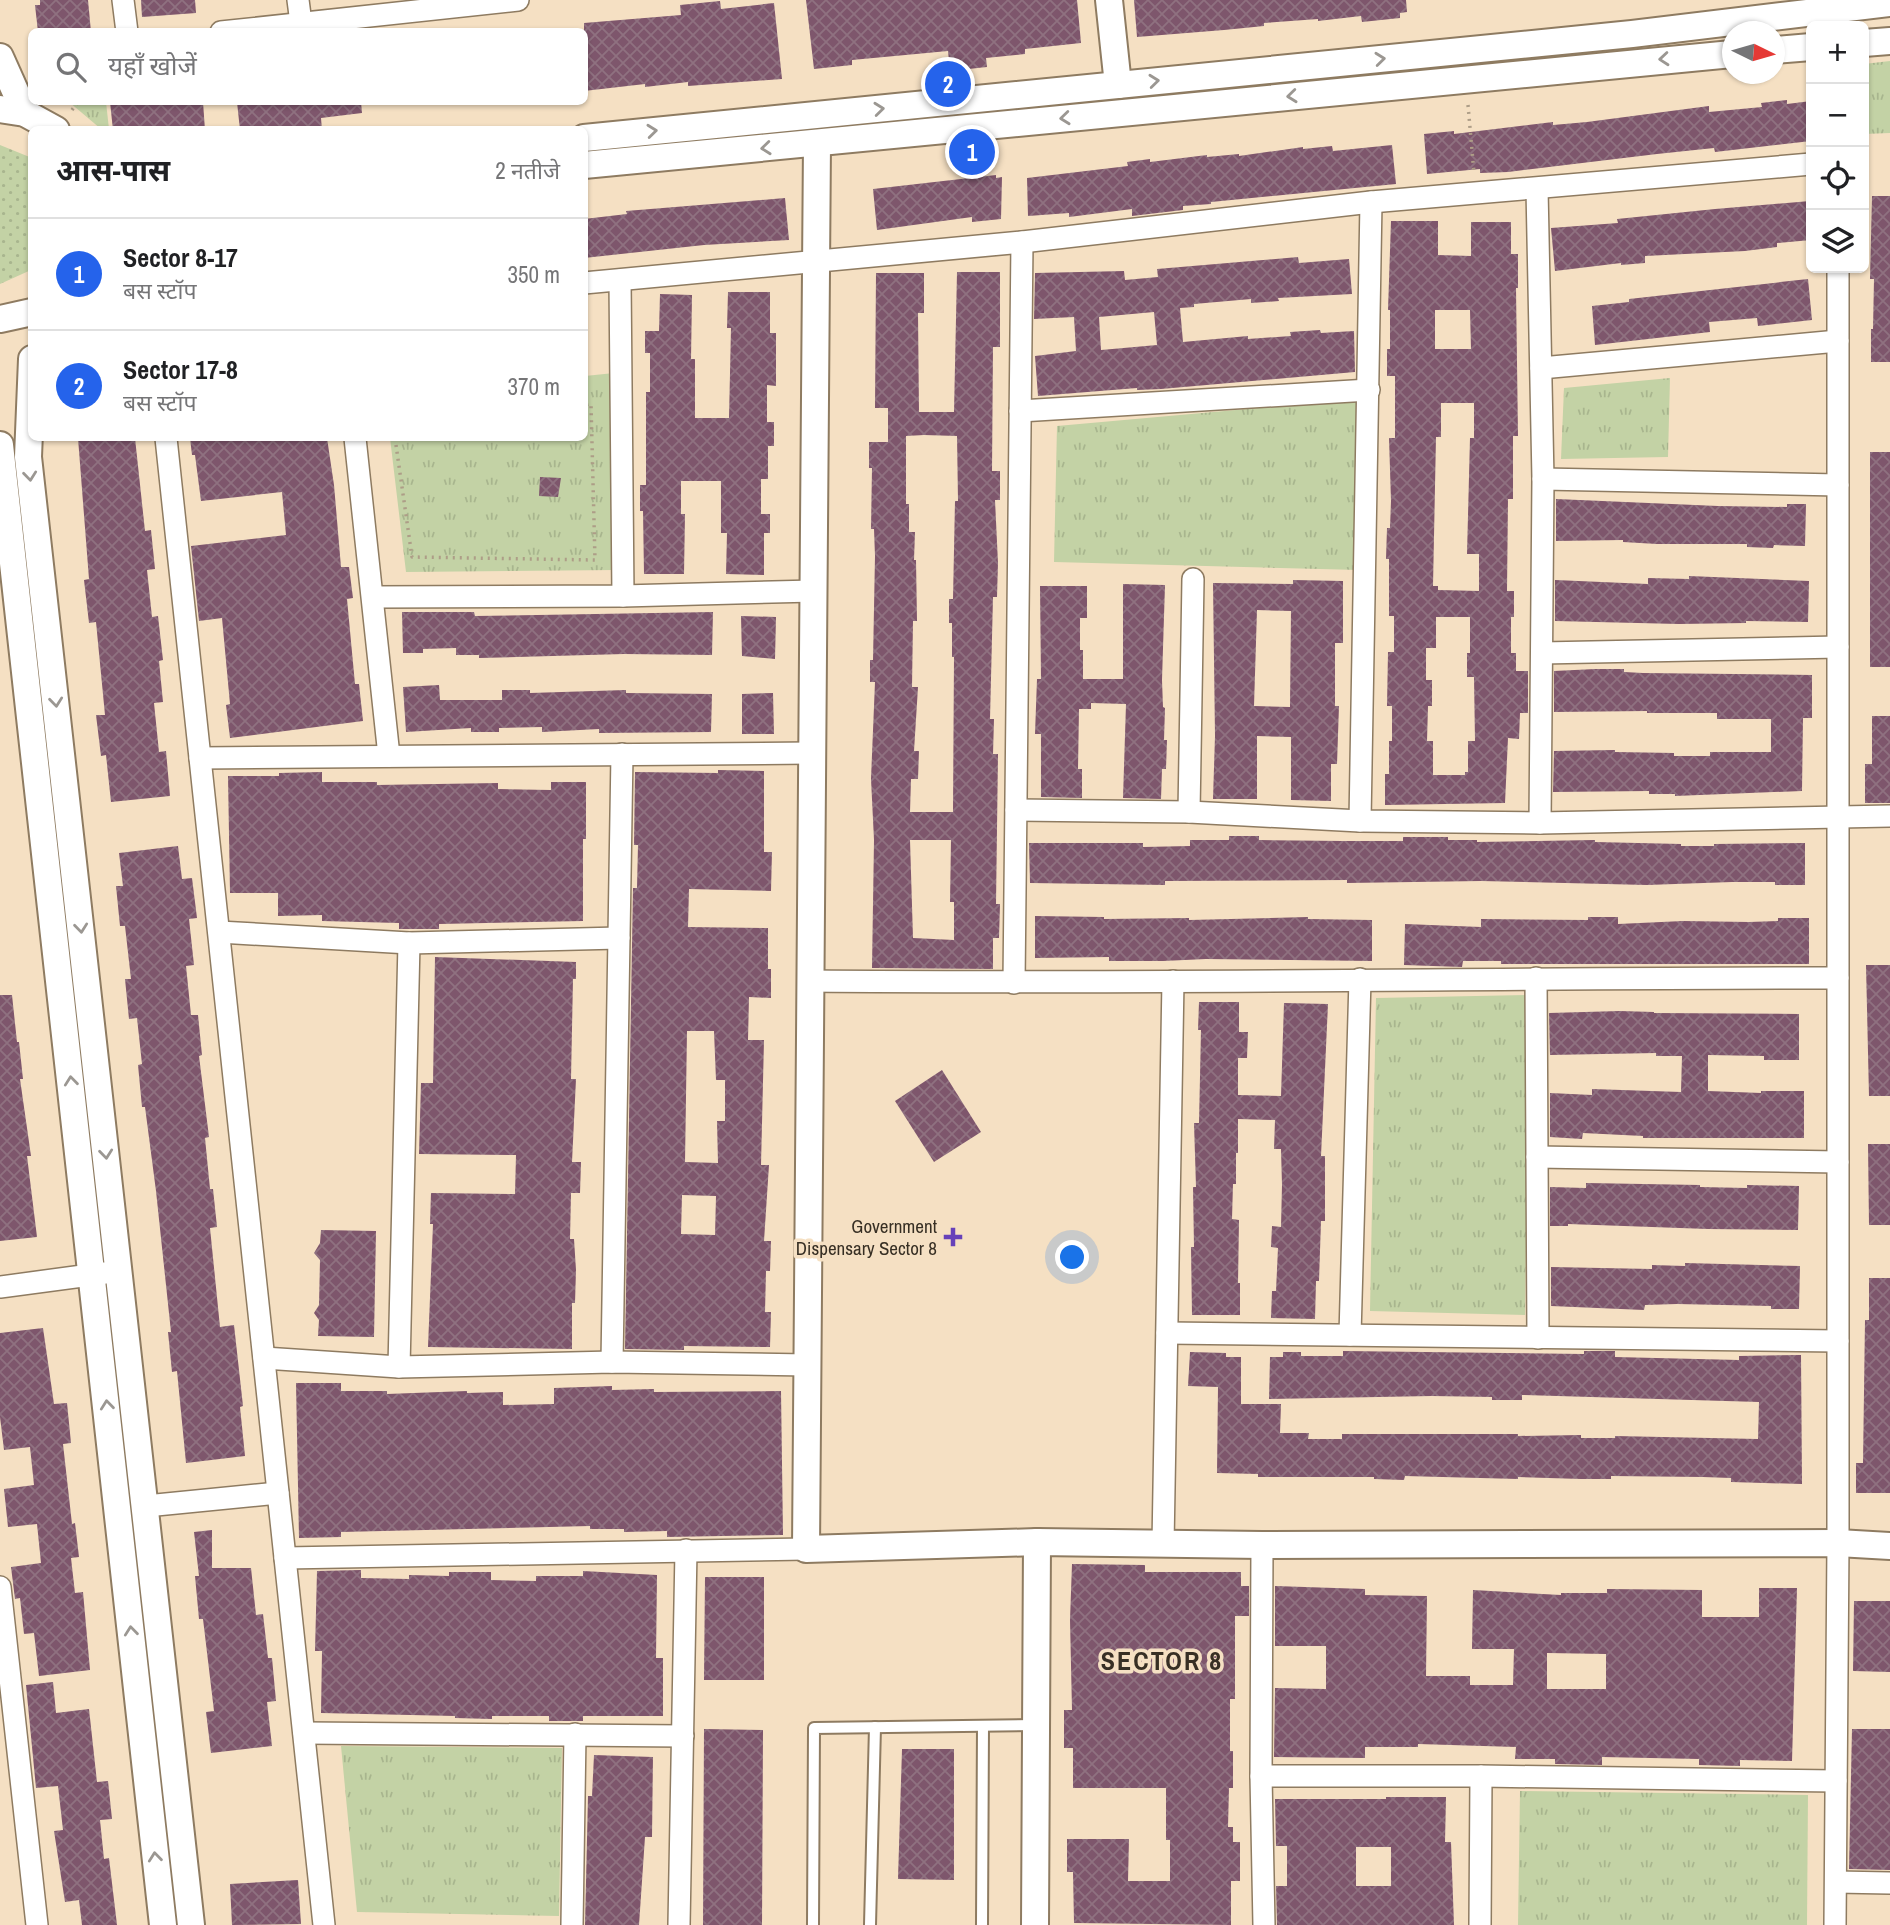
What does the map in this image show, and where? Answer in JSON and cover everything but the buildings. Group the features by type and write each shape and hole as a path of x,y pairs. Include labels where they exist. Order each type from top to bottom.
{"street":[{"path":"123,0 126,28"},
{"path":"298,0 300,23"},
{"path":"256,28 518,0"},
{"path":"1109,0 1118,85"},
{"path":"588,138 1632,34 1890,3"},
{"path":"1869,43 1890,41"},
{"path":"1785,49 1806,47"},
{"path":"588,166 1722,55"},
{"path":"0,57 13,111 64,120"},
{"path":"806,1549 817,143"},
{"path":"588,284 1022,242 1371,202 1806,164"},
{"path":"1537,189 1543,478 1540,823"},
{"path":"1360,821 1371,202"},
{"path":"1014,983 1022,242"},
{"path":"1835,1925 1838,1543 1838,273"},
{"path":"620,280 623,596"},
{"path":"0,319 28,313"},
{"path":"1541,368 1838,341"},
{"path":"1020,411 1369,390"},
{"path":"29,441 28,457 191,1925"},
{"path":"166,441 324,1925"},
{"path":"355,441 389,756"},
{"path":"0,445 163,1925"},
{"path":"1543,478 1838,485"},
{"path":"1189,812 1193,579"},
{"path":"374,597 623,596 814,591"},
{"path":"1542,653 1838,647"},
{"path":"200,758 812,753"},
{"path":"612,1362 622,754"},
{"path":"1016,810 1189,812 1360,821 1540,823 1890,816"},
{"path":"219,932 409,943 619,938"},
{"path":"399,1367 409,943"},
{"path":"1536,978 1538,1338"},
{"path":"811,981 1014,983 1838,978"},
{"path":"1350,1335 1360,979"},
{"path":"1164,1544 1173,981"},
{"path":"1537,1157 1838,1162"},
{"path":"0,1287 119,1271"},
{"path":"1167,1333 1838,1341"},
{"path":"264,1358 399,1367 612,1362 808,1365"},
{"path":"146,1506 278,1493"},
{"path":"1035,1925 1037,1542"},
{"path":"285,1558 1037,1542 1262,1545 1838,1543 1890,1546"},
{"path":"1262,1545 1261,1776 1264,1925"},
{"path":"679,1925 686,1550"},
{"path":"0,1587 37,1925"},
{"path":"304,1733 682,1736"},
{"path":"572,1925 575,1734"},
{"path":"1261,1776 1836,1781"},
{"path":"1480,1925 1481,1776"},
{"path":"1836,1882 1890,1884"}],"lane":[{"path":"813,1925 814,1728 1036,1725"},
{"path":"982,1925 983,1726"},
{"path":"870,1925 875,1727"}],"path":[{"path":"64,120 76,105"},
{"path":"1468,106 1476,194"},
{"path":"395,441 412,557 595,560 588,404"}],"green space":[{"path":"1890,61 1890,133 1869,134 1869,63"},
{"path":"73,105 106,105 109,126 97,126"},
{"path":"0,145 28,156 28,271 0,284"},
{"path":"614,373 617,570 406,572 390,441 588,441 588,376"},
{"path":"1670,378 1668,457 1561,459 1564,388"},
{"path":"1360,399 1359,570 1054,562 1057,426"},
{"path":"1529,995 1525,1315 1370,1311 1376,998"},
{"path":"341,1746 562,1748 559,1916 357,1912"},
{"path":"1520,1791 1808,1795 1807,1925 1518,1925"}],"place":[{"name":"Sector 17-8","path":"948,84"},
{"name":"Sector 8-17","path":"972,152"},
{"name":"Government Dispensary Sector 8","path":"953,1237"}],"district":[{"name":"SECTOR 8","path":"1162,1661"}]}
